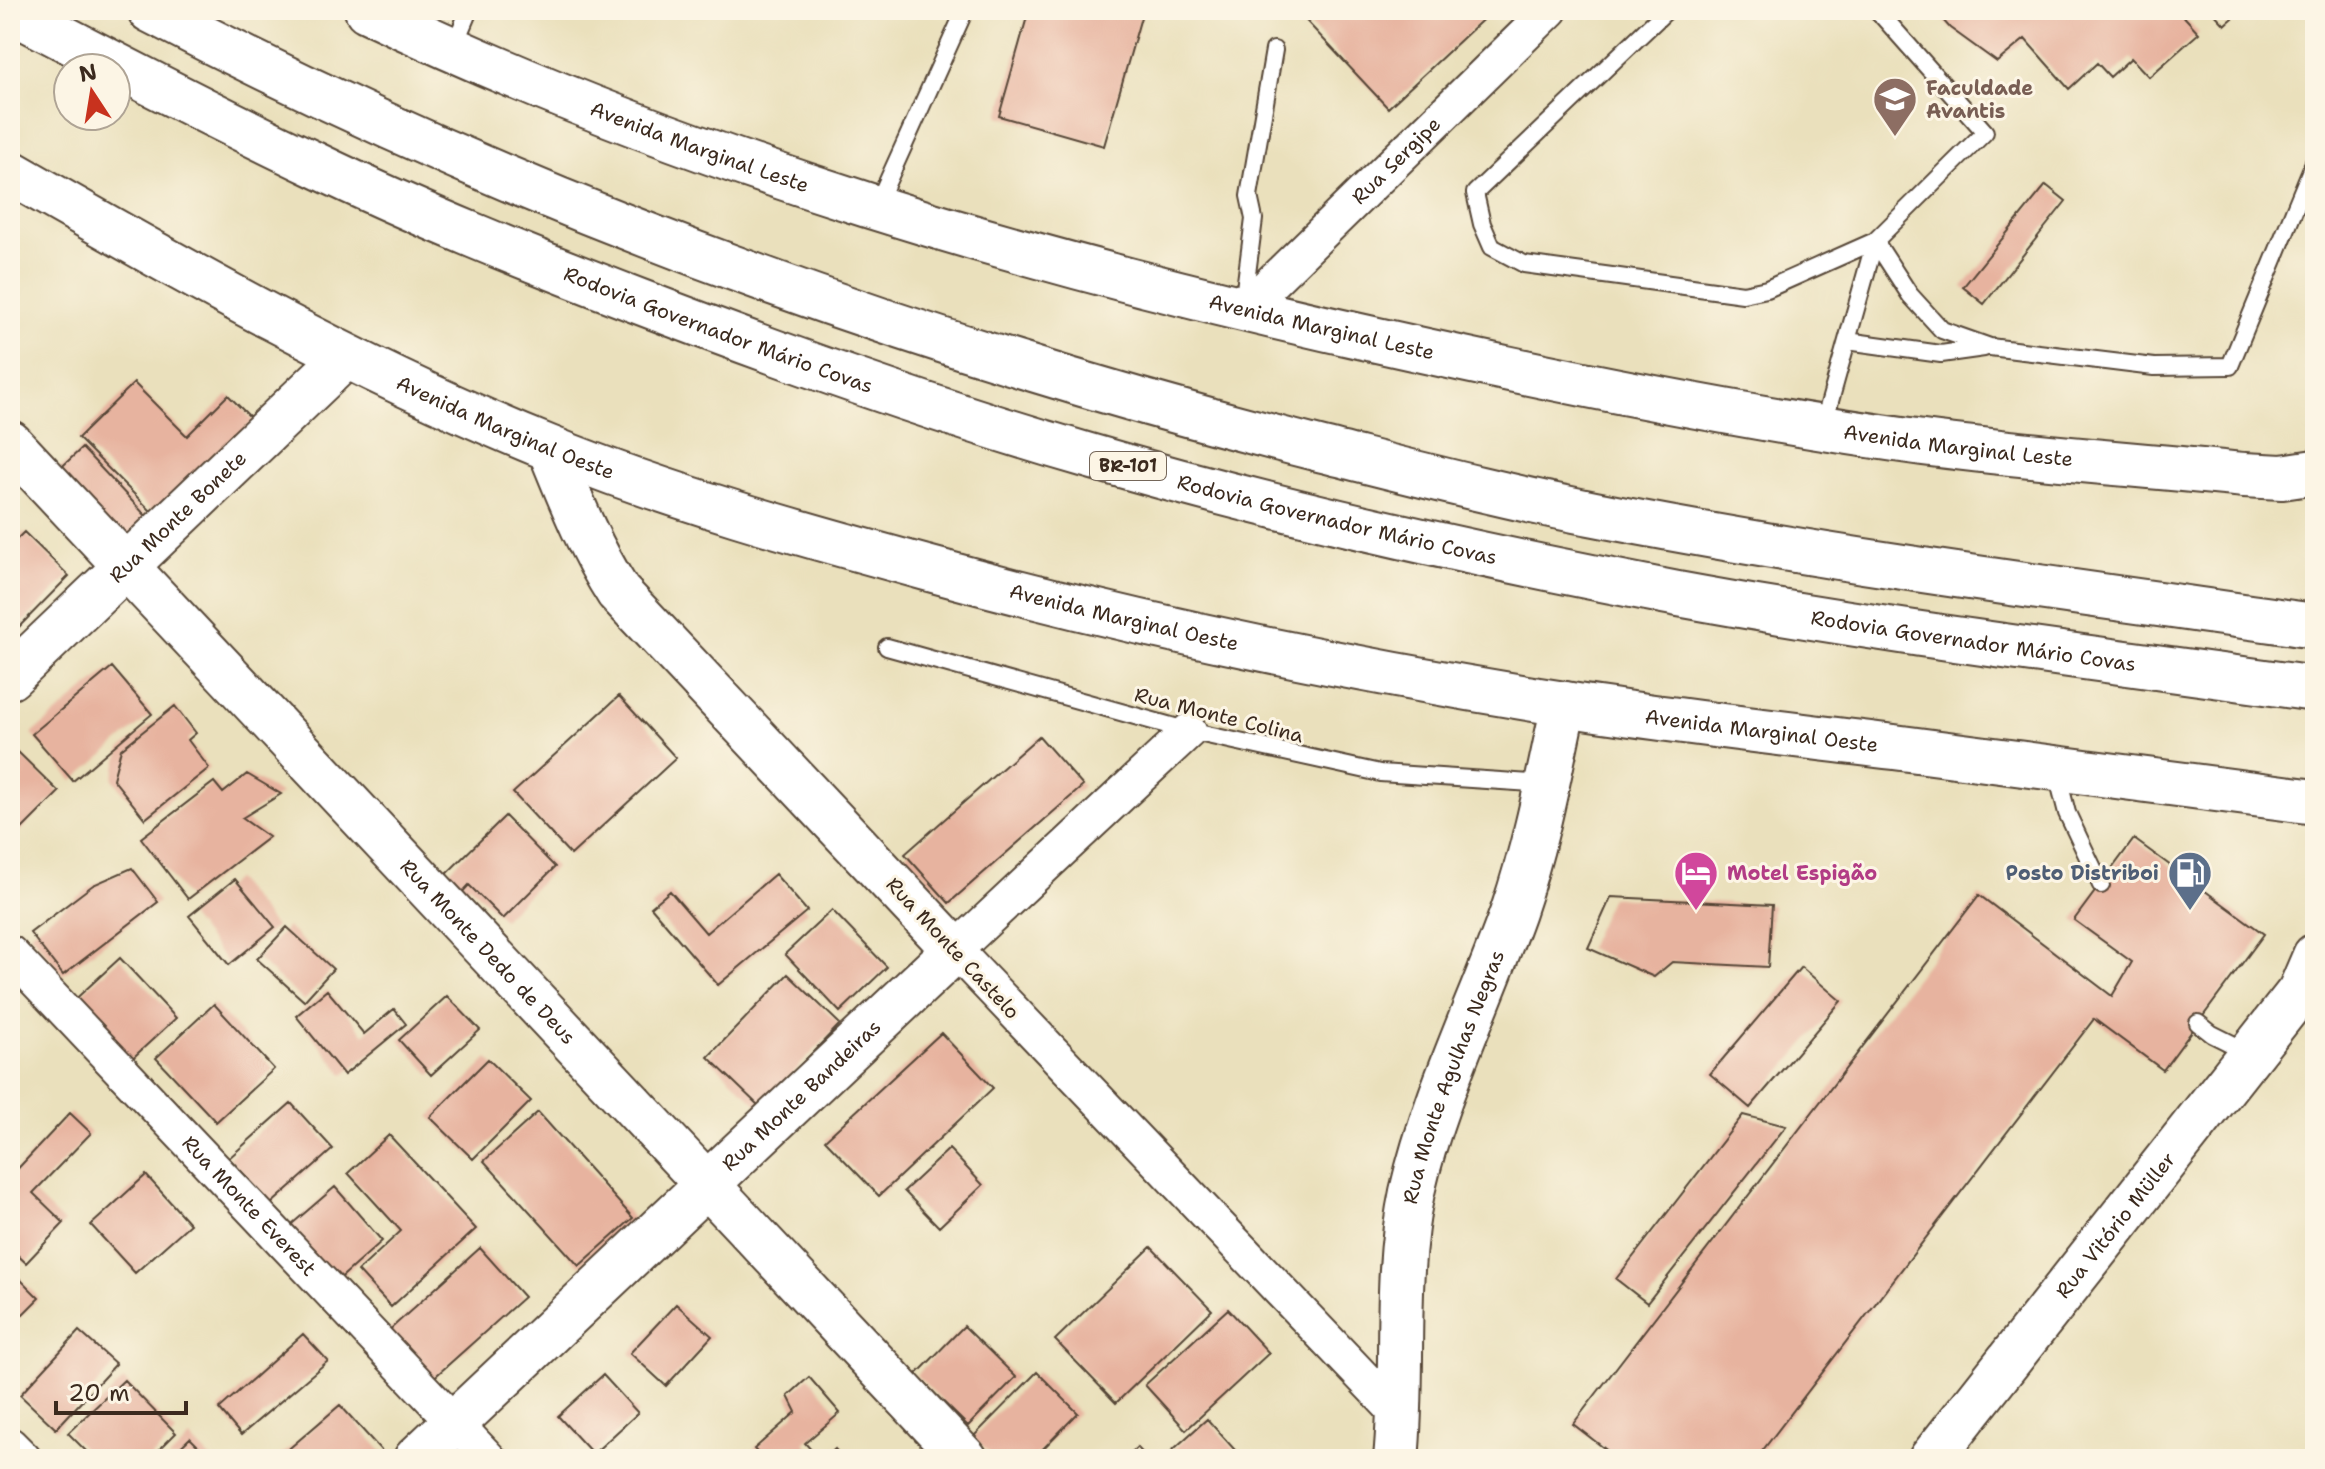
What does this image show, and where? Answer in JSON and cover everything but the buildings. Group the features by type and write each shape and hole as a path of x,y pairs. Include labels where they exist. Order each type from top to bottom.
{"main road":[{"name":"Rodovia Governador Mário Covas","path":"10,10 318,167 517,254 721,333 875,388 1088,456 1289,509 1476,553 1681,594 1844,622 2315,689"},
{"path":"150,10 355,111 537,193 722,266 1069,382 1431,478 1592,514 1923,571 2315,626"},
{"name":"Avenida Marginal Leste","path":"367,10 452,51 729,158 875,208 1030,254 1243,310 1588,386 1713,410 1926,443 2244,475 2282,477 2315,472"},
{"name":"Avenida Marginal Oeste","path":"10,172 252,309 345,357 550,449 666,491 791,530 1003,589 1218,640 1399,676 1564,704 2315,802"},
{"name":"Rua Monte Bonete","path":"10,677 345,357"},
{"name":"Rua Monte Dedo de Deus","path":"10,443 965,1459"},
{"name":"Rua Monte Castelo","path":"550,449 584,533 618,592 955,950"},
{"name":"Rua Monte Agulhas Negras","path":"1396,1459 1400,1416 1400,1286 1413,1191 1430,1128 1513,910 1537,830 1564,704"},
{"name":"Rua Monte Bandeiras","path":"416,1459 955,950"},
{"name":"Rua Vitório Müller","path":"1931,1459 2310,977"}],"street":[{"name":"Rua Sergipe","path":"1243,310 1550,10"},
{"name":"Rua Monte Bandeiras","path":"955,950 1189,731"},
{"name":"Rua Monte Castelo","path":"955,950 1400,1416"},
{"name":"Rua Monte Everest","path":"10,953 489,1459"},
{"path":"10,1445 24,1459"}],"lane":[{"path":"452,51 469,10"},
{"path":"875,208 965,10"},
{"path":"1667,10 1475,193 1482,224 1492,247 1524,264 1743,294 1767,289 1875,241 1985,132 1877,10"},
{"path":"1243,310 1254,219 1249,196 1274,50"},
{"path":"1875,241 1910,295 1942,330 1990,347 2154,367 2230,366 2315,160"},
{"path":"1823,427 1875,241"},
{"path":"1847,341 1941,354 1990,347"},
{"name":"Rua Monte Colina","path":"887,647 1189,731 1380,773 1547,784"},
{"path":"2056,769 2067,813 2101,885"},
{"path":"2198,1023 2212,1034 2251,1053"}],"place":[{"name":"Faculdade Avantis","path":"1895,138"},
{"name":"Motel Espigão","path":"1696,912"},
{"name":"Posto Distriboi","path":"2190,912"}]}
